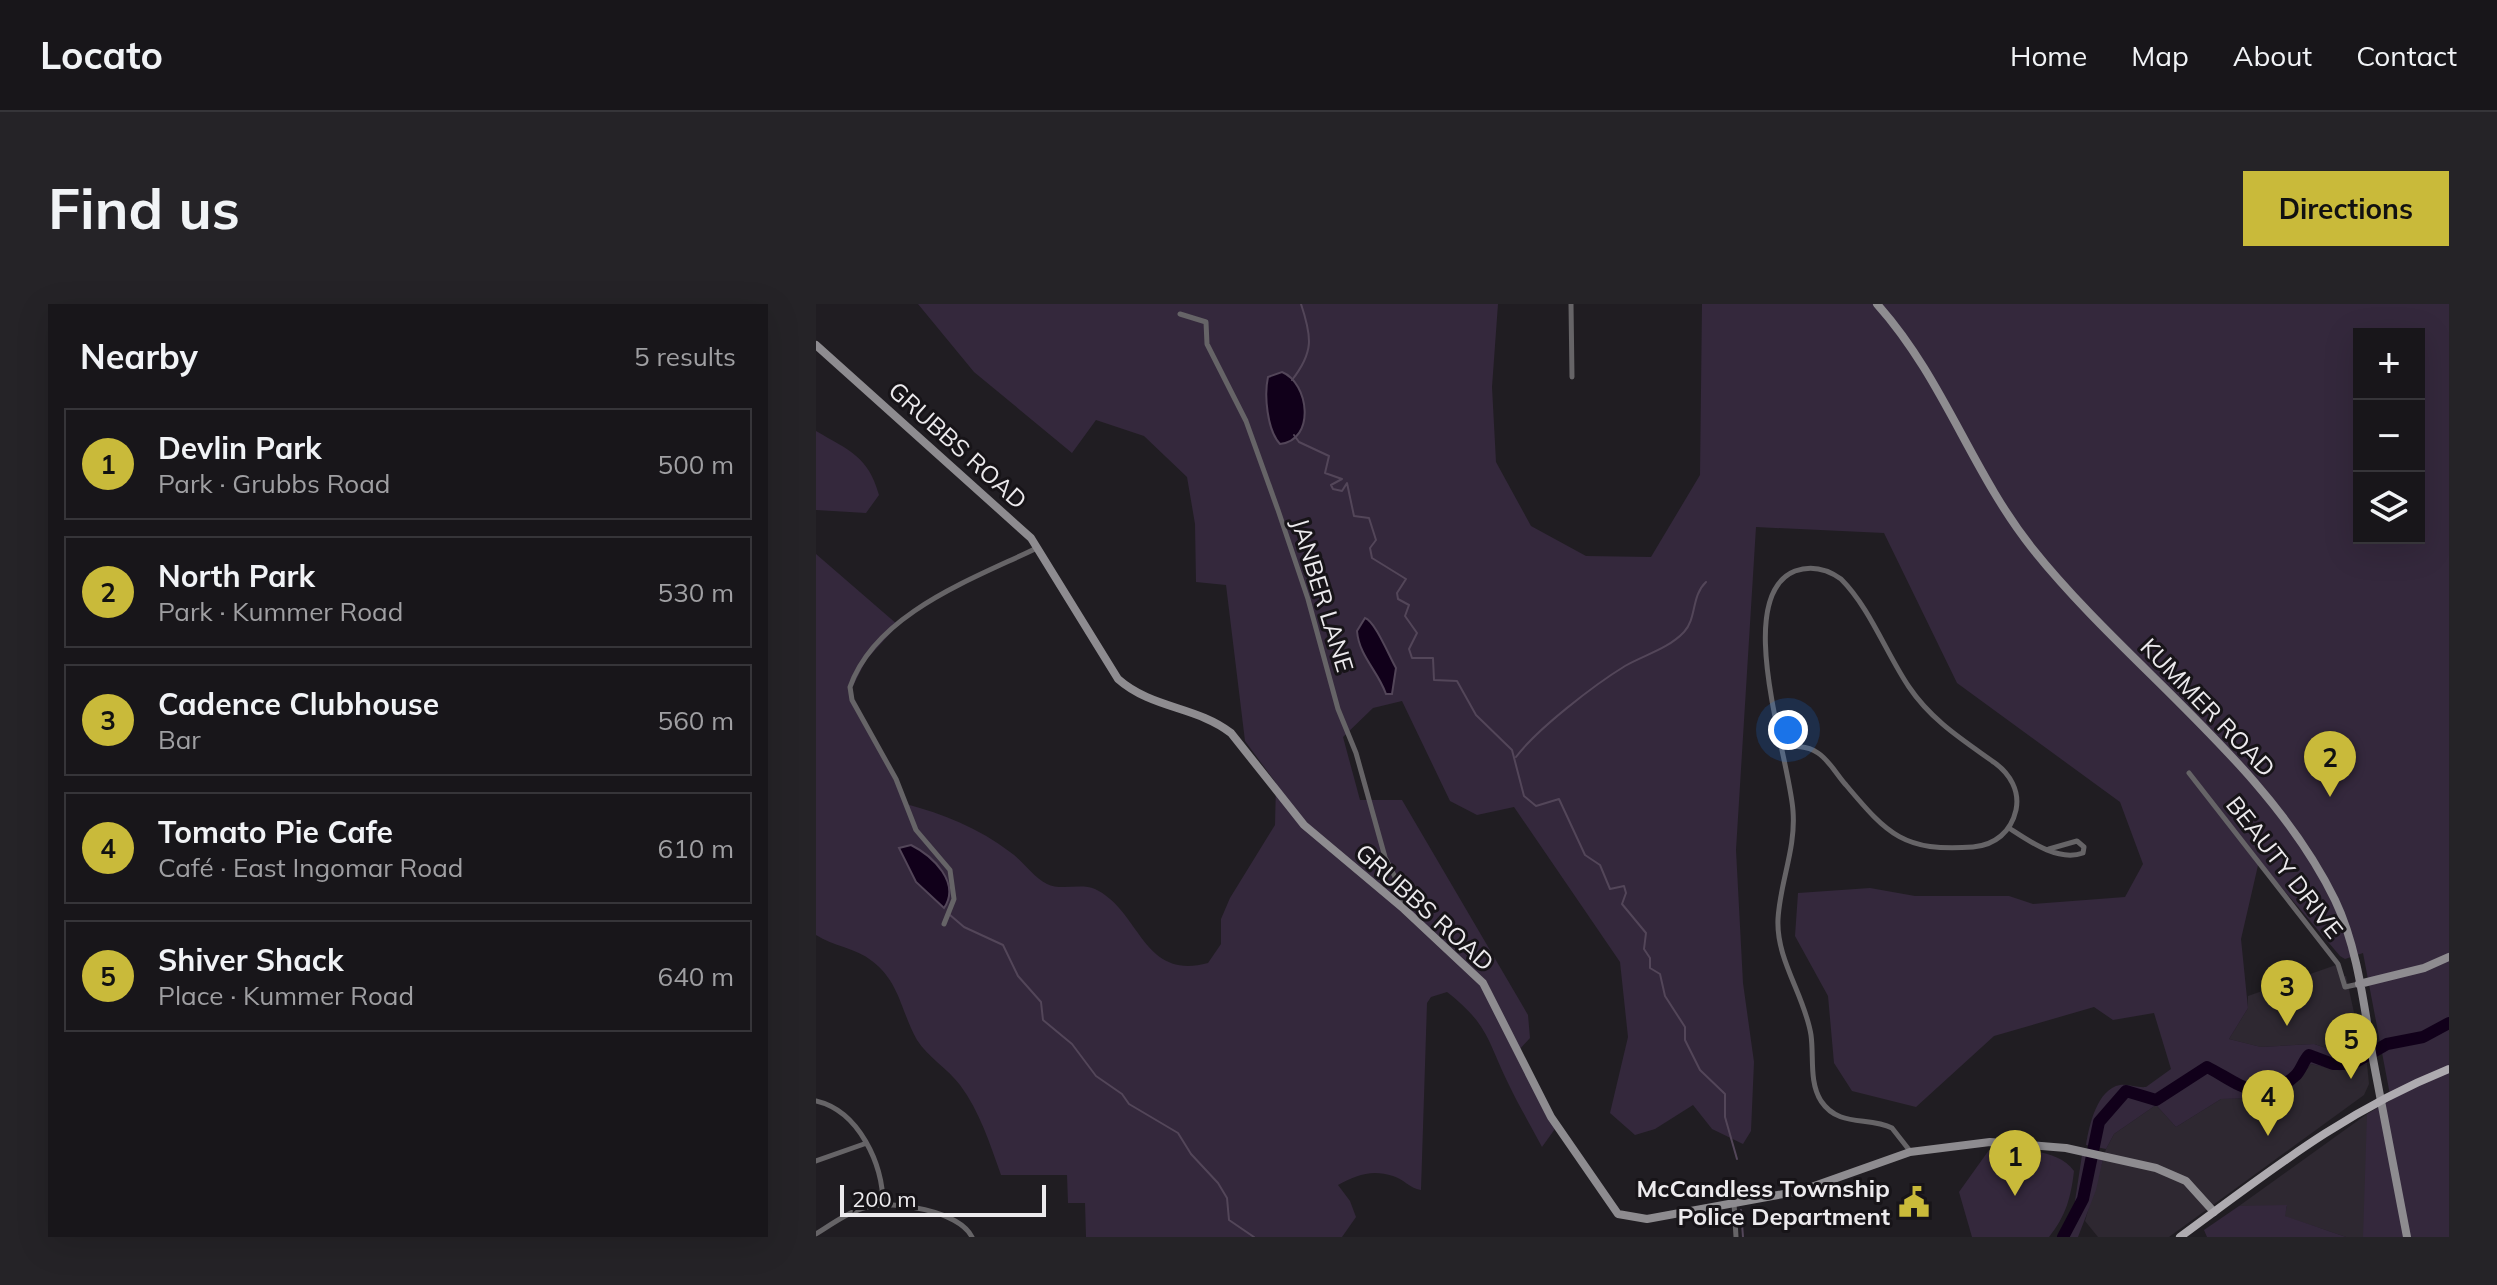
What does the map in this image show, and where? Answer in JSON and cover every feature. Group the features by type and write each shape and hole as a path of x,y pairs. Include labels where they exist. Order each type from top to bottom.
{"main road":[{"path":"2180,1237 2325,1131 2381,1099 2449,1069"}],"street":[{"path":"1571,304 1572,377"},
{"name":"KUMMER ROAD","path":"1877,304 1933,377 1992,490 2033,549 2294,830 2337,903 2359,984 2407,1237"},
{"name":"JANBER LANE","path":"1180,314 1206,322 1207,344 1246,421 1308,599 1338,709 1356,753 1385,857 1400,887 1404,909"},
{"name":"GRUBBS ROAD","path":"816,345 1008,515 1037,548 1118,679 1135,694 1217,722 1231,733 1304,825 1404,909 1483,983 1551,1117 1615,1211 1625,1217 1647,1219 1807,1189 1910,1152 1990,1142 2103,1154 2176,1175 2190,1185 2214,1212"},
{"path":"944,924 954,899 950,870 916,830 896,779 852,700 850,687 882,641 928,601 1037,548"},
{"path":"1782,748 1805,747 1819,754 1881,827 1912,845 1980,846 1998,839 2009,828 2016,797 2006,772 1959,739 1929,712 1903,678 1850,589 1837,576 1822,569 1804,569 1785,576 1767,601 1766,654 1793,830 1778,931 1808,1022 1815,1087 1830,1111 1850,1121 1888,1126 1900,1134 1910,1152"},
{"name":"BEAUTY DRIVE","path":"2189,773 2338,964 2345,987 2359,984"},
{"path":"2009,828 2049,849 2076,855 2083,853 2084,847 2077,841 2049,849"},
{"path":"2359,984 2424,968 2449,957"},
{"path":"816,1101 847,1116 881,1175 883,1205"},
{"path":"816,1161 864,1144"},
{"path":"1734,1202 1736,1237"},
{"path":"816,1234 859,1210 883,1205 946,1215 962,1224 972,1237"}],"shaded area":[{"path":"918,304 1498,304 1492,387 1496,462 1531,526 1586,556 1651,557 1700,475 1702,304 2449,304 2449,1237 2363,1237 2367,1114 2391,1100 2363,953 2345,959 2340,956 2259,861 2241,939 2248,1008 2229,1039 2261,1047 2314,1044 2335,1051 2344,1050 2362,1038 2367,1064 2343,1071 2311,1064 2287,1091 2260,1098 2221,1099 2176,1127 2156,1105 2114,1134 2106,1149 2086,1145 2089,1128 2105,1093 2120,1085 2146,1087 2171,1069 2154,1013 2113,1020 2094,1007 1994,1036 1916,1107 1852,1091 1834,1063 1828,996 1795,936 1798,893 1870,888 1915,896 2009,896 2033,904 2125,897 2143,864 2120,802 1957,683 1884,533 1756,527 1736,850 1743,983 1754,1062 1751,1131 1743,1144 1712,1129 1693,1105 1655,1129 1635,1135 1610,1113 1628,1037 1620,962 1514,807 1477,815 1450,801 1402,701 1373,708 1343,737 1360,800 1402,800 1528,1015 1530,1038 1519,1050 1557,1126 1542,1147 1486,1034 1471,1014 1447,992 1431,997 1427,1003 1421,1190 1397,1177 1378,1173 1358,1176 1338,1185 1350,1201 1356,1217 1342,1237 1086,1237 1085,1203 1068,1203 1067,1175 1001,1175 984,1128 967,1095 917,1040 889,978 866,957 816,935 816,554 898,625 866,660 850,692 906,804 947,817 986,836 1047,884 1095,889 1123,912 1155,953 1169,962 1186,966 1208,963 1221,944 1221,919 1230,898 1275,825 1276,783 1245,741 1226,585 1196,582 1195,524 1187,477 1144,436 1096,420 1072,453 974,372"},
{"path":"1282,372 1298,387 1305,411 1299,433 1292,440 1280,444 1269,421 1266,393 1268,377"},
{"path":"816,431 856,456 869,471 879,495 866,513 816,510"},
{"path":"1365,618 1377,632 1396,668 1392,694 1386,694 1358,640 1357,631"},
{"path":"911,845 936,863 947,880 948,899 944,908 916,882 899,848"},
{"path":"2336,965 2341,977 2346,976 2360,1040 2344,1050 2335,1051 2314,1044 2261,1047 2229,1039 2248,1008 2248,996"},
{"path":"2311,1064 2343,1071 2367,1064 2369,1084 2364,1095 2169,1237 2098,1237 2085,1221 2106,1149 2114,1134 2156,1105 2176,1127 2221,1099 2260,1098 2298,1080"},
{"path":"2367,1114 2372,1115 2402,1237 2346,1237 2284,1216 2287,1206 2239,1206"},
{"path":"1989,1150 2047,1154 2067,1163 2074,1171 2067,1206 2049,1237 1972,1237 1959,1192"},
{"path":"2082,1155 2103,1159 2096,1190 2078,1237 2062,1237 2073,1214"},
{"path":"2287,1205 2285,1216 2346,1237 2207,1237 2204,1230 2239,1206"}],"waterway":[{"path":"1292,380 1304,361 1309,344 1301,304"},
{"path":"1294,435 1299,442 1329,456 1325,473 1342,479 1331,485 1333,489 1342,491 1347,483 1354,516 1369,518 1376,540 1370,548 1372,558 1406,579 1397,593 1398,599 1409,605 1405,616 1417,633 1409,649 1412,658 1433,658 1434,680 1457,681 1476,715 1512,750 1524,796 1536,806 1559,799 1585,855 1600,865 1610,889 1624,886 1626,893 1622,904 1646,933 1644,949 1650,958 1650,968 1660,974 1665,996 1685,1027 1685,1040 1700,1070 1725,1094 1725,1117 1737,1159"},
{"path":"1516,757 1552,721 1598,684 1678,638 1688,626 1698,594 1706,582"},
{"path":"950,915 964,927 1003,945 1018,976 1041,1002 1043,1020 1072,1044 1096,1076 1122,1094 1129,1104 1178,1133 1227,1198 1229,1220 1254,1237"},
{"path":"2063,1237 2083,1199 2099,1122 2126,1091 2156,1100 2207,1067 2250,1089 2271,1090 2295,1076 2309,1055 2333,1064 2352,1064 2387,1044 2423,1037 2449,1023"},
{"path":"1741,1210 1743,1237"}],"place":[{"name":"North Park","path":"2330,797"},
{"name":"Cadence Clubhouse","path":"2287,1026"},
{"name":"Shiver Shack","path":"2351,1079"},
{"name":"Tomato Pie Cafe","path":"2268,1136"},
{"name":"Devlin Park","path":"2015,1196"},
{"name":"McCandless Township Police Department","path":"1914,1202"}]}
